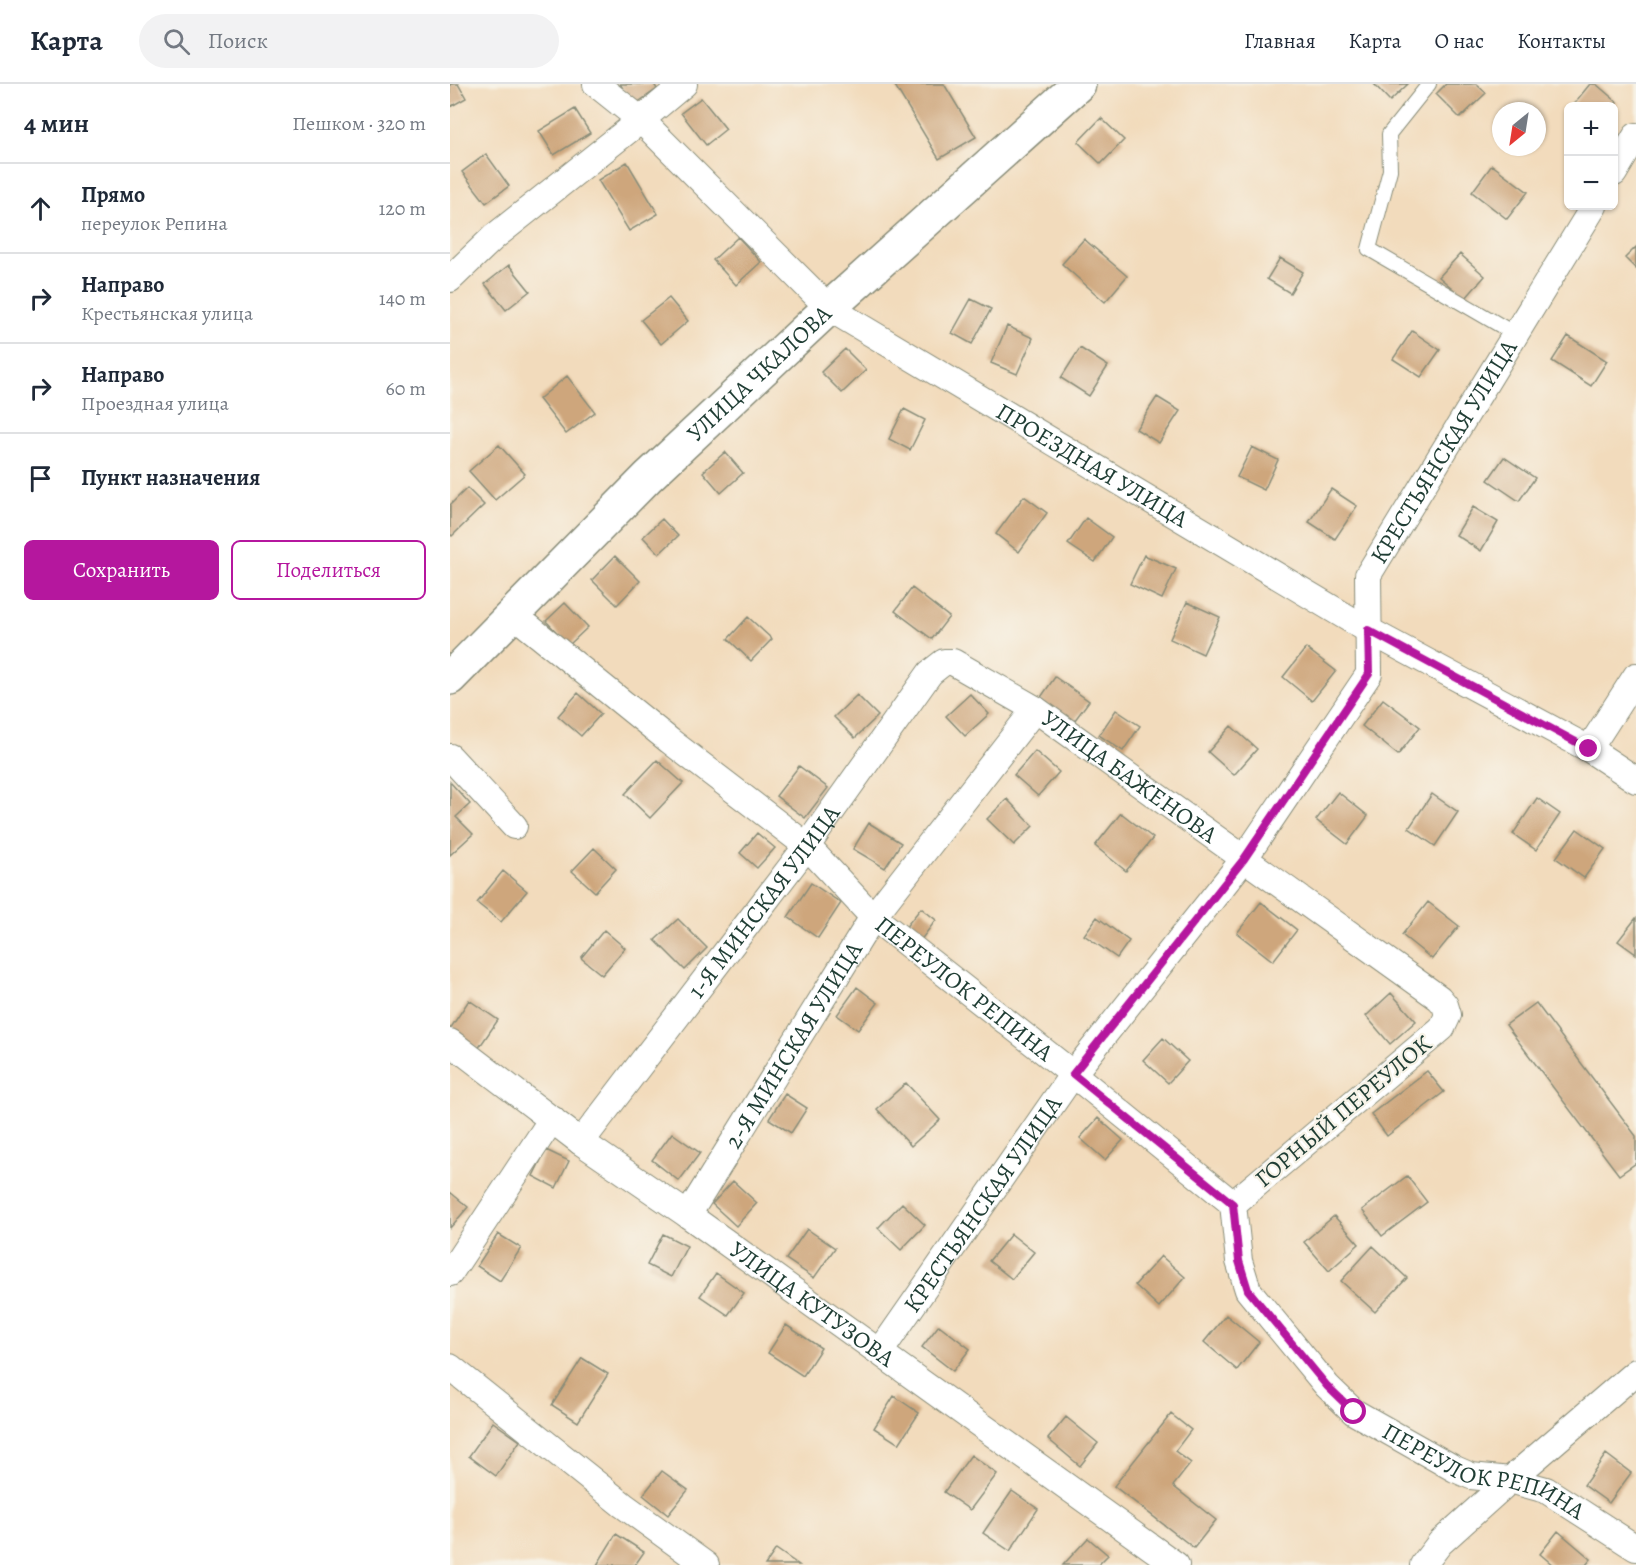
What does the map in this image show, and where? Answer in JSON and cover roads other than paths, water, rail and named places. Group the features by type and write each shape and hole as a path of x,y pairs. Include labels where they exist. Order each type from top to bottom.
{"main road":[{"name":"УЛИЦА ЧКАЛОВА","path":"450,678 648,477 829,308 1079,84"}],"street":[{"name":"ПРОЕЗДНАЯ УЛИЦА","path":"596,84 641,120 829,308 1368,630 1589,749 1636,780"},
{"path":"450,279 494,237 684,84"},
{"path":"1618,166 1636,136"},
{"name":"КРЕСТЬЯНСКАЯ УЛИЦА","path":"880,1352 1073,1074 1244,859 1369,674 1368,575 1592,210"},
{"name":"ПЕРЕУЛОК РЕПИНА","path":"514,615 670,741 807,846 873,916 1233,1204 1239,1261 1248,1290 1327,1386 1354,1412 1455,1469 1472,1476 1510,1479 1546,1490 1636,1548"},
{"name":"1-Я МИНСКАЯ УЛИЦА","path":"580,1142 807,846 930,673 944,662"},
{"name":"УЛИЦА БАЖЕНОВА","path":"944,662 961,665 1035,709 1439,998 1445,1005 1448,1015"},
{"path":"1589,749 1636,676"},
{"name":"2-Я МИНСКАЯ УЛИЦА","path":"688,1215 873,916 1035,709"},
{"path":"450,757 514,826"},
{"name":"ГОРНЫЙ ПЕРЕУЛОК","path":"1233,1204 1442,1028 1448,1015"},
{"name":"УЛИЦА КУТУЗОВА","path":"450,1042 580,1142 688,1215 1176,1565"},
{"path":"450,1273 552,1119"},
{"path":"450,1367 623,1505 706,1565"},
{"path":"1423,1565 1440,1543 1510,1479 1636,1372"}],"lane":[{"path":"1429,84 1389,134 1390,170 1369,249 1515,334"}]}
